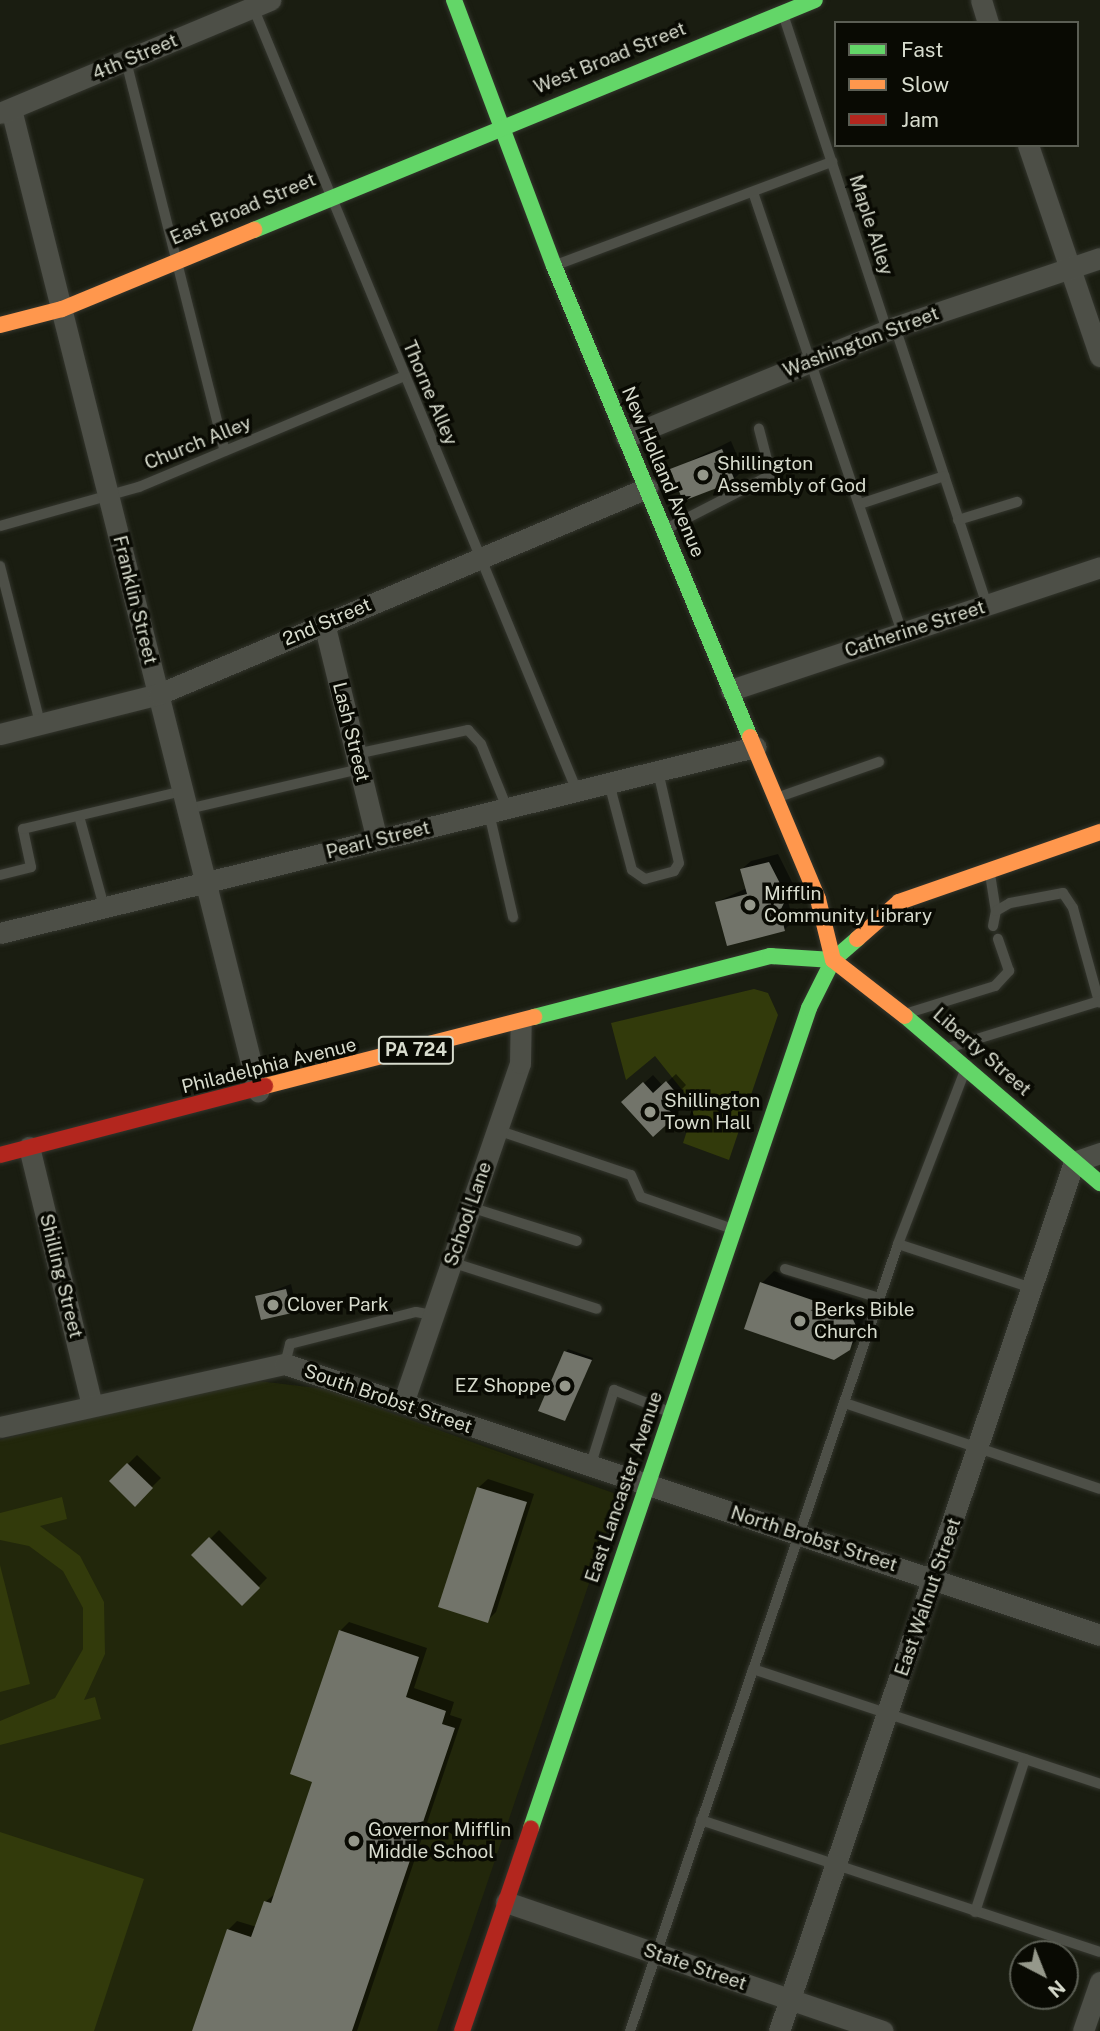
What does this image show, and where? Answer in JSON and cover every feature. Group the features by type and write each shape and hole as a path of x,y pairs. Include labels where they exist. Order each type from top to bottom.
{"main road":[{"name":"New Holland Avenue","path":"454,0 554,266 818,899 833,960"},
{"name":"West Broad Street","path":"501,126 804,2"},
{"name":"East Broad Street","path":"0,325 62,309 501,126"},
{"path":"833,960 899,902 1100,832"},
{"name":"Philadelphia Avenue","path":"0,1154 521,1024 770,956 833,960"},
{"name":"Liberty Street","path":"833,960 948,1048 1100,1183"},
{"name":"East Lancaster Avenue","path":"462,2031 809,1008 833,960"}],"street":[{"path":"981,0 987,21"},
{"name":"4th Street","path":"5,111 261,4"},
{"name":"Franklin Street","path":"5,111 62,309 258,1091"},
{"path":"1029,147 1100,356"},
{"name":"Washington Street","path":"626,437 891,329 1100,258"},
{"name":"2nd Street","path":"0,734 159,694 647,488"},
{"name":"Catherine Street","path":"731,690 1100,567"},
{"name":"Lash Street","path":"324,623 377,840"},
{"name":"Pearl Street","path":"0,933 755,747"},
{"name":"School Lane","path":"403,1403 520,1063 521,1024"},
{"name":"Shilling Street","path":"29,1147 92,1405"},
{"path":"1074,1162 1100,1153"},
{"name":"East Walnut Street","path":"779,2031 1074,1162"},
{"name":"South Brobst Street","path":"0,1427 285,1364 648,1485"},
{"name":"North Brobst Street","path":"648,1485 1100,1634"},
{"name":"State Street","path":"506,1902 883,2031"},
{"path":"1083,2031 1100,1982"}],"lane":[{"name":"Thorne Alley","path":"261,4 330,196 577,791"},
{"name":"Maple Alley","path":"782,11 987,605"},
{"path":"126,61 225,451"},
{"path":"554,266 754,195 832,162"},
{"path":"754,195 813,359 902,633"},
{"name":"Church Alley","path":"0,526 110,496 404,376"},
{"path":"664,530 771,475 759,429"},
{"path":"860,503 944,475"},
{"path":"958,520 1017,502"},
{"path":"0,566 40,723"},
{"path":"0,875 31,867 23,829 79,816 185,800 358,761 460,727 481,744 498,810 513,917"},
{"path":"776,797 878,762"},
{"path":"609,783 632,870 645,879 674,872 679,863 658,771"},
{"path":"79,816 104,907"},
{"path":"989,870 996,911 993,926"},
{"path":"948,1048 1100,1001 1073,908 1063,893 1046,892 996,911"},
{"path":"905,1014 918,1005 995,986 1009,971 998,939"},
{"path":"630,2031 879,1298 967,1064"},
{"path":"497,1130 631,1175 641,1197 734,1229"},
{"path":"470,1207 577,1241"},
{"path":"898,1244 1032,1288"},
{"path":"451,1262 597,1309"},
{"path":"785,1269 879,1298"},
{"path":"285,1364 290,1344 416,1312 433,1315"},
{"path":"590,1467 614,1390 673,1413"},
{"path":"845,1402 1100,1489"},
{"path":"753,1669 1100,1784"},
{"path":"975,1912 1025,1759"},
{"path":"701,1820 1100,1951"}],"shaded area":[{"path":"754,989 768,993 778,1015 729,1160 683,1143 695,1106 655,1056 626,1080 611,1023"},
{"path":"242,1379 325,1389 619,1495 437,2031 0,2031 0,1440"},
{"path":"62,1497 67,1519 40,1526 80,1556 104,1602 105,1654 84,1700 95,1697 101,1719 0,1745 0,1721 55,1698 83,1649 83,1608 63,1571 29,1546 0,1540 0,1513"},
{"path":"0,1565 30,1684 0,1692"},
{"path":"0,1832 144,1879 94,2031 0,2031"}],"building":[{"name":"Shillington Assembly of God","path":"722,449 735,481 683,501 670,469"},
{"name":"Mifflin Community Library","path":"769,862 787,897 780,911 785,931 727,946 715,902 747,894 740,869"},
{"name":"Shillington Town Hall","path":"666,1081 678,1095 666,1106 675,1117 653,1137 621,1102 643,1082 653,1093"},
{"name":"Berks Bible Church","path":"760,1282 850,1313 857,1328 850,1350 834,1360 744,1329"},
{"name":"Clover Park","path":"286,1289 292,1313 261,1320 255,1296"},
{"name":"EZ Shoppe","path":"564,1351 592,1360 565,1421 538,1411"},
{"path":"127,1463 153,1488 135,1507 109,1481"},
{"path":"477,1487 527,1502 488,1623 438,1607"},
{"path":"209,1537 260,1588 242,1606 191,1555"},
{"name":"Governor Mifflin Middle School","path":"339,1630 419,1657 406,1697 446,1711 442,1724 455,1728 352,2031 192,2031 227,1929 251,1937 264,1901 271,1903 312,1782 290,1774"}],"traffic: fast":[{"path":"454,0 554,266 750,737"},
{"path":"254,230 815,0"},
{"path":"531,1828 809,1008 833,960 857,939"},
{"path":"534,1017 770,956 833,960"},
{"path":"905,1016 1100,1183"}],"traffic: slow":[{"path":"0,325 62,309 254,230"},
{"path":"750,737 818,899 833,960 905,1016"},
{"path":"857,939 899,902 1100,832"},
{"path":"265,1086 534,1017"}],"traffic: jam":[{"path":"0,1155 265,1086"},
{"path":"462,2031 531,1828"}],"place":[{"name":"Shillington Assembly of God","path":"703,475"},
{"name":"Mifflin Community Library","path":"750,905"},
{"name":"Shillington Town Hall","path":"650,1112"},
{"name":"Clover Park","path":"273,1305"},
{"name":"Berks Bible Church","path":"800,1321"},
{"name":"EZ Shoppe","path":"565,1386"},
{"name":"Governor Mifflin Middle School","path":"354,1841"}]}
